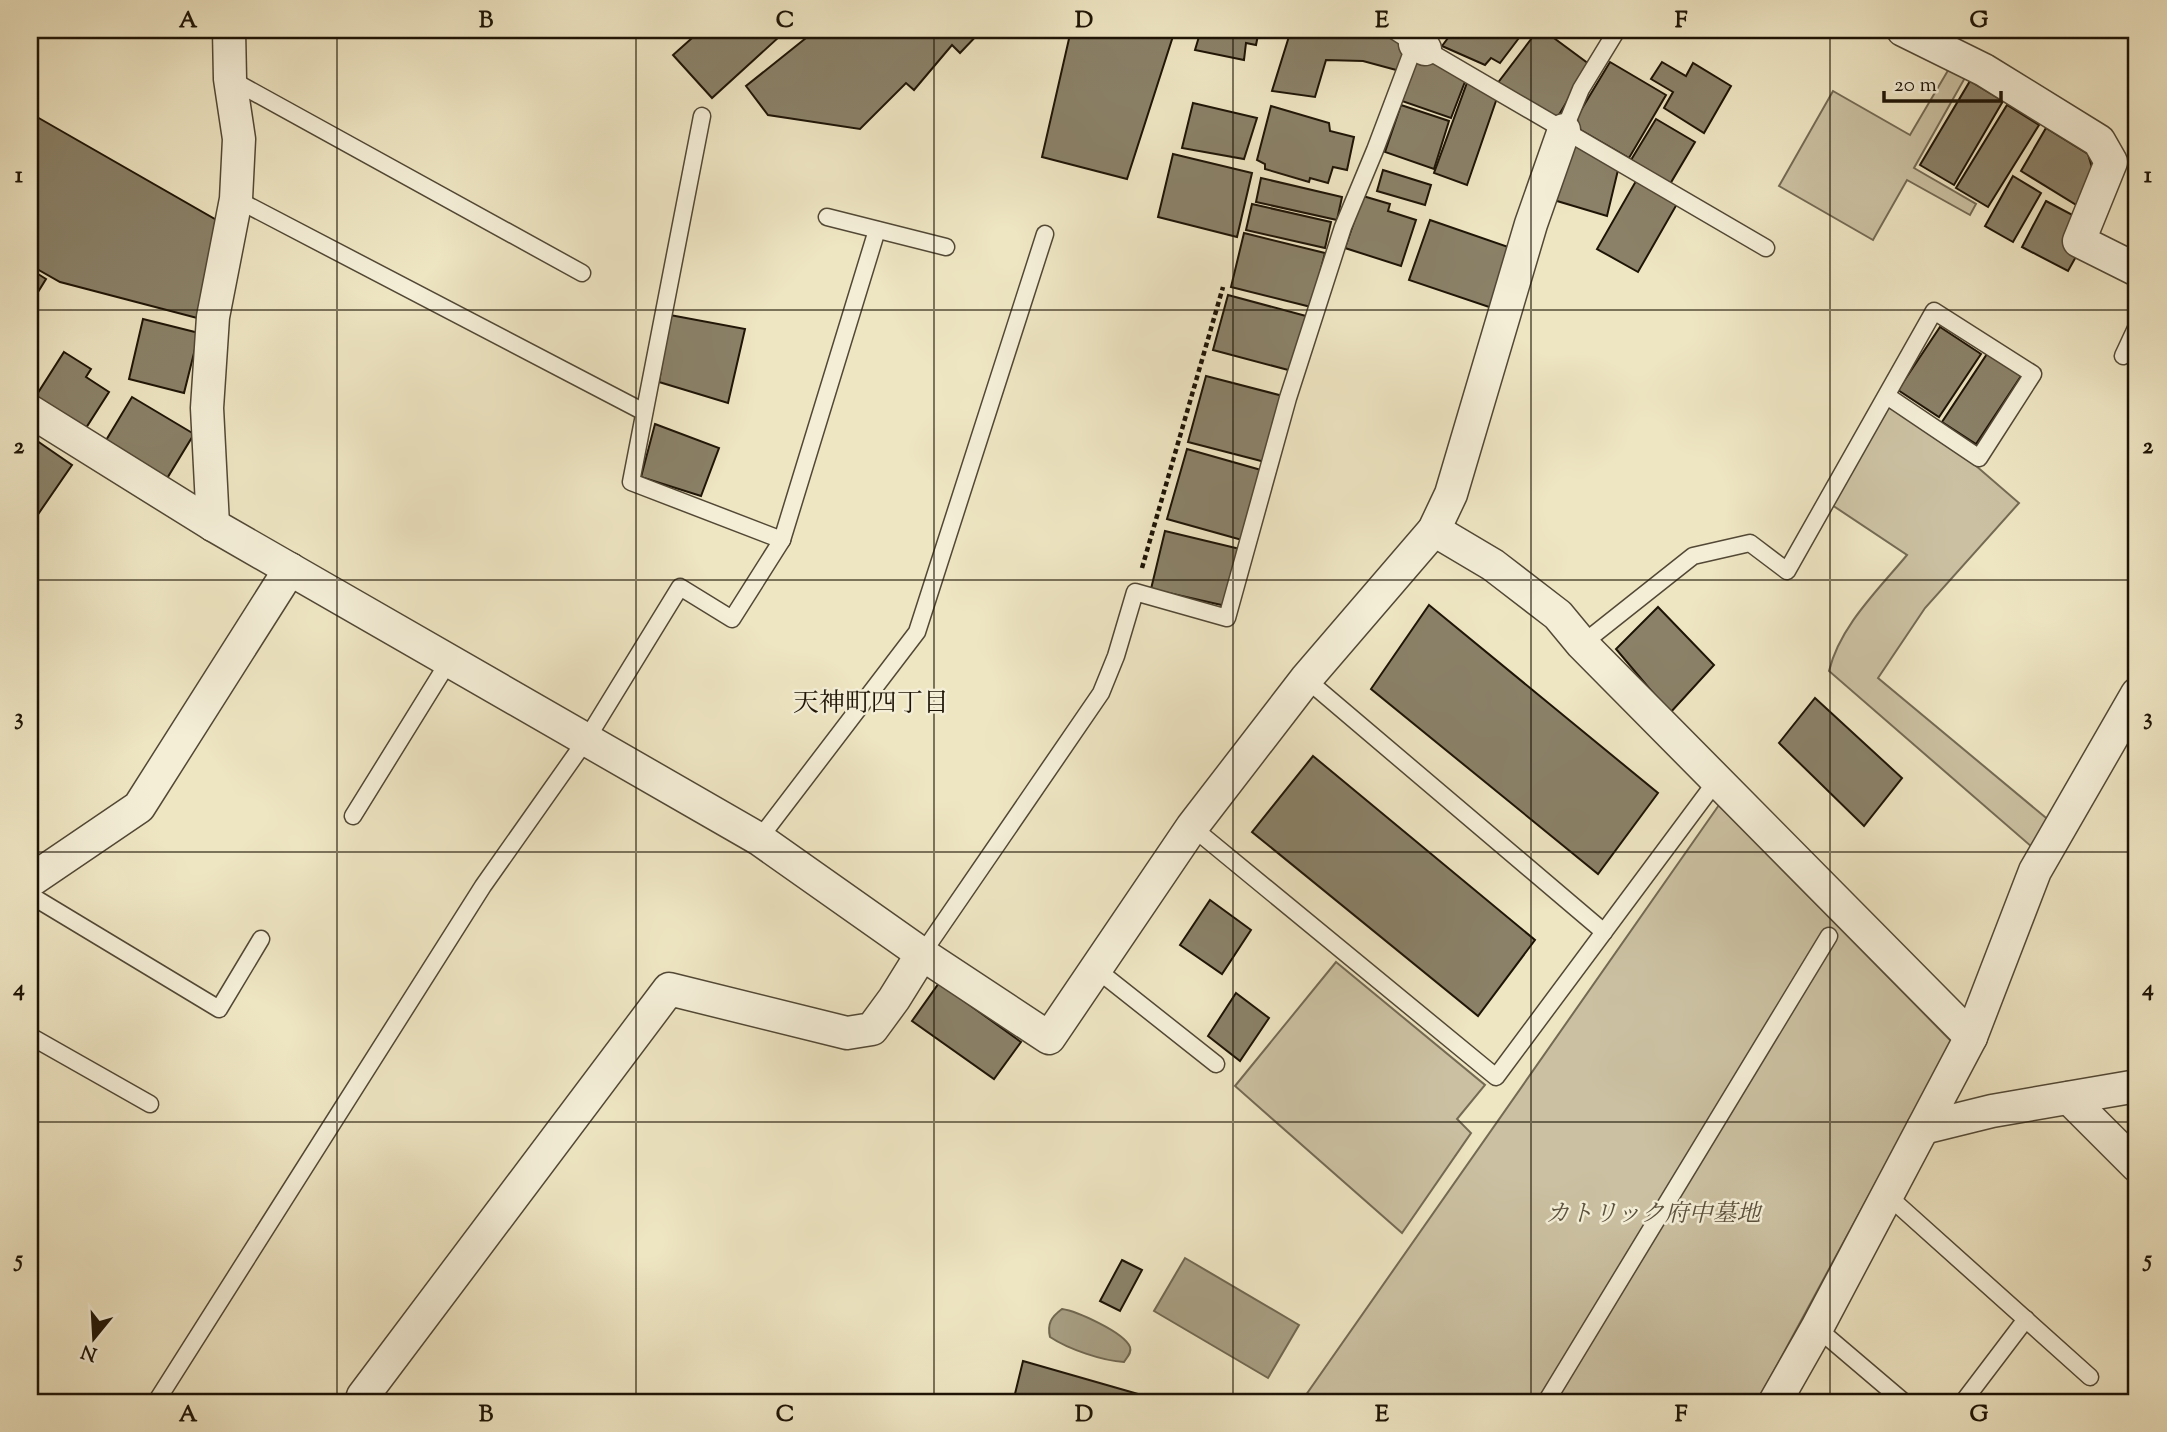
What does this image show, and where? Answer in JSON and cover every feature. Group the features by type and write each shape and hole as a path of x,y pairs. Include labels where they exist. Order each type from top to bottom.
{"street":[{"path":"213,525 207,408 213,317 236,199 239,139 230,79 229,30"},
{"path":"1902,30 1984,70 2099,141 2111,162 2080,241 2137,270"},
{"path":"30,411 213,525 759,839 922,954 1049,1038 1192,827 1306,679 1434,530 1451,494 1531,224 1563,130"},
{"path":"1434,530 1493,565 1558,615 1582,644 1971,1037"},
{"path":"30,881 139,807 290,569"},
{"path":"1776,1402 1971,1037 2035,871 2137,694"},
{"path":"361,1402 669,989 846,1033 872,1029 922,954"},
{"path":"1923,1128 1992,1111 2137,1086"},
{"path":"2069,1098 2137,1166"}],"lane":[{"path":"1563,130 1581,89 1617,30"},
{"path":"922,954 1101,693 1116,656 1135,592 1227,618 1288,398 1343,227 1375,150 1411,41 1766,248"},
{"path":"230,79 582,273"},
{"path":"702,116 631,482 782,540"},
{"path":"236,199 644,412"},
{"path":"827,217 946,247"},
{"path":"156,1402 483,886 586,740 680,587 732,618 782,540 877,230"},
{"path":"759,839 917,632 1045,234"},
{"path":"1582,644 1693,556 1750,543 1787,571 1934,311 2033,374 1979,458 1886,396"},
{"path":"2123,356 2137,326"},
{"path":"354,816 449,661"},
{"path":"1306,679 1604,932"},
{"path":"1192,827 1496,1077 1717,780"},
{"path":"30,895 219,1009 261,939"},
{"path":"1546,1402 1829,936"},
{"path":"1096,969 1216,1064"},
{"path":"30,1035 150,1104"},
{"path":"1887,1195 2091,1377"},
{"path":"1963,1402 2026,1319"},
{"path":"1817,1328 1904,1402"}],"path":[{"path":"1135,592 1223,287"}],"green space":[{"path":"1950,67 1966,76 1914,168 1976,204 1970,215 1907,180 1873,240 1779,186 1833,91 1910,135"},
{"path":"1888,406 1975,465 2019,503 1925,608 1878,678 2057,827 2040,854 1829,671 1834,655 1851,624 1907,555 1832,505"},
{"name":"カトリック府中墓地","path":"1719,805 1952,1042 1757,1402 1301,1402"},
{"path":"1336,962 1485,1085 1457,1119 1471,1133 1402,1233 1235,1086"}],"shaded area":[{"path":"1185,1258 1299,1325 1268,1378 1154,1311"},
{"path":"1062,1309 1088,1318 1119,1335 1130,1347 1124,1362 1086,1354 1050,1337 1051,1321"}],"building":[{"path":"701,30 773,30 779,37 712,98 673,55"},
{"path":"816,30 982,30 960,53 952,45 914,90 906,83 860,129 768,115 746,86"},
{"path":"1071,30 1175,30 1127,179 1042,157"},
{"path":"1201,30 1259,30 1256,45 1246,43 1244,60 1195,50"},
{"path":"1291,30 1386,30 1410,44 1400,71 1363,61 1326,60 1315,97 1272,91"},
{"path":"1454,30 1525,30 1500,63 1491,58 1485,65 1442,46"},
{"path":"1538,30 1543,30 1589,64 1556,120 1497,84"},
{"path":"1418,50 1466,79 1451,118 1399,100"},
{"path":"1610,62 1666,95 1629,158 1572,125"},
{"path":"1662,62 1686,76 1693,63 1731,86 1704,133 1664,108 1673,92 1651,79"},
{"path":"1468,80 1497,98 1467,185 1434,173"},
{"path":"1970,81 2003,101 1954,185 1920,165"},
{"path":"1193,103 1257,118 1244,159 1182,148"},
{"path":"1401,105 1449,121 1434,169 1385,152"},
{"path":"2007,105 2039,125 1988,207 1956,188"},
{"path":"1271,106 1329,123 1330,131 1354,137 1347,170 1333,167 1328,183 1310,178 1309,182 1265,169 1265,164 1257,160"},
{"path":"30,113 220,222 201,319 60,282 30,265"},
{"path":"1656,119 1695,142 1670,184 1631,160"},
{"path":"2046,128 2088,154 2093,171 2078,206 2021,171"},
{"path":"1567,137 1618,170 1607,216 1547,198"},
{"path":"1173,154 1252,173 1237,237 1158,217"},
{"path":"1383,170 1431,185 1425,205 1377,191"},
{"path":"2013,176 2041,193 2013,242 1985,226"},
{"path":"1261,178 1342,197 1337,220 1256,202"},
{"path":"1636,181 1677,204 1638,272 1597,249"},
{"path":"1363,196 1390,204 1388,211 1416,220 1401,266 1345,248"},
{"path":"2046,201 2082,220 2078,253 2068,271 2022,247"},
{"path":"1252,204 1331,222 1325,248 1246,230"},
{"path":"1430,220 1517,250 1495,309 1409,280"},
{"path":"1244,233 1325,253 1311,307 1231,287"},
{"path":"30,269 46,279 30,305"},
{"path":"1228,295 1306,316 1292,371 1213,350"},
{"path":"670,315 745,329 728,403 659,382"},
{"path":"143,319 199,333 184,393 129,379"},
{"path":"1940,327 1981,354 1939,417 1898,390"},
{"path":"64,352 91,369 86,377 109,392 84,431 34,399"},
{"path":"1987,354 2021,376 1976,444 1942,422"},
{"path":"1206,376 1283,396 1265,462 1188,442"},
{"path":"132,397 194,434 166,480 105,442"},
{"path":"655,424 719,448 701,496 641,477"},
{"path":"30,436 72,465 30,526"},
{"path":"1187,449 1261,470 1242,540 1167,519"},
{"path":"1165,531 1240,549 1226,606 1151,589"},
{"path":"1429,605 1658,793 1598,874 1371,689"},
{"path":"1658,607 1714,665 1670,713 1616,649"},
{"path":"1815,698 1902,778 1864,826 1779,743"},
{"path":"1313,756 1535,940 1478,1016 1252,832"},
{"path":"1210,900 1251,930 1222,974 1180,945"},
{"path":"939,983 1021,1042 994,1079 912,1021"},
{"path":"1236,993 1269,1018 1240,1061 1208,1036"},
{"path":"1122,1260 1142,1270 1120,1311 1100,1301"},
{"path":"1023,1361 1166,1402 1013,1402"}],"district":[{"name":"天神町四丁目","path":"871,704"}]}
